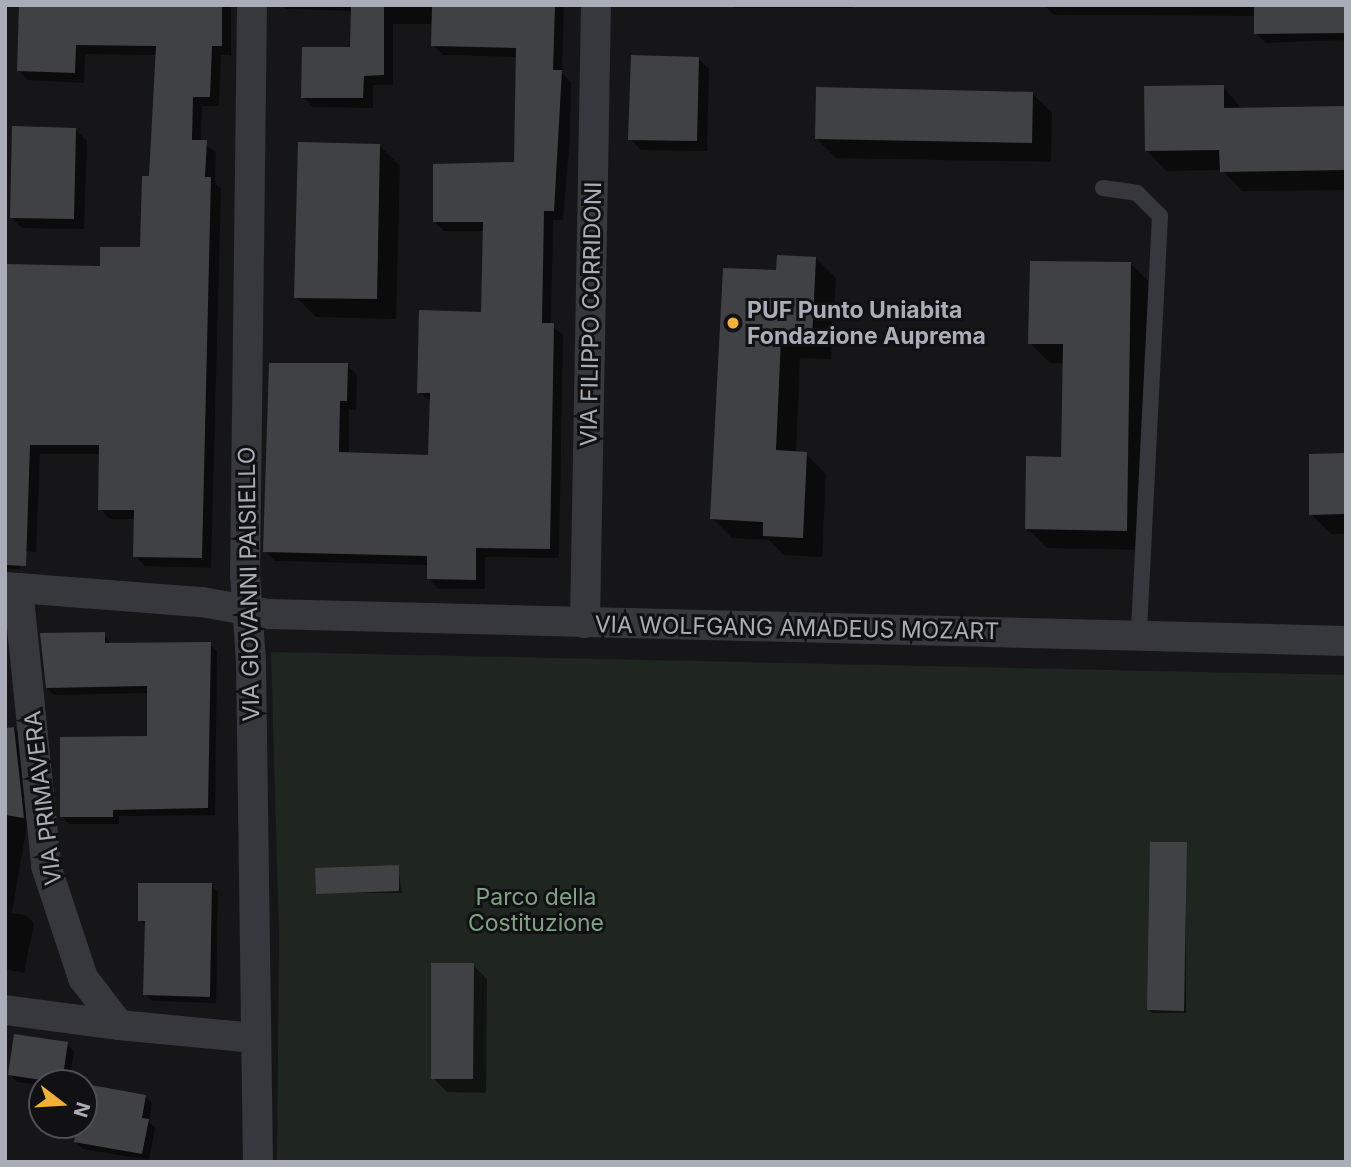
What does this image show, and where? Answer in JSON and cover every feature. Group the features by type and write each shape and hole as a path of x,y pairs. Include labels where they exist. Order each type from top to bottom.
{"street":[{"name":"VIA GIOVANNI PAISIELLO","path":"252,5 248,611 258,1162"},
{"name":"VIA FILIPPO CORRIDONI","path":"585,623 596,5"},
{"name":"VIA WOLFGANG AMADEUS MOZART","path":"11,587 202,602 248,611 585,623 1346,641"},
{"name":"VIA PRIMAVERA","path":"11,587 46,866 83,978 119,1025"},
{"path":"5,1010 119,1025 255,1038"}],"lane":[{"path":"1103,188 1138,193 1160,216 1139,636"}],"green space":[{"name":"Parco della Costituzione","path":"271,652 1346,675 1346,1162 277,1162 279,935"}],"building":[{"path":"19,5 222,5 222,46 212,46 210,97 193,97 192,140 207,140 205,177 211,177 202,558 133,557 134,510 98,510 99,445 30,445 26,566 5,565 5,264 100,266 100,247 140,247 142,176 149,176 156,46 76,45 75,73 17,71"},
{"path":"351,5 384,5 384,75 364,76 363,98 301,98 302,47 350,47"},
{"path":"432,5 555,5 553,70 562,70 554,211 544,211 542,323 554,323 550,549 476,548 476,580 427,579 427,556 263,552 269,363 348,363 347,401 340,401 339,452 428,455 430,393 417,393 419,310 481,312 483,222 433,222 433,164 514,162 516,48 431,46"},
{"path":"1254,5 1346,5 1346,33 1254,34"},
{"path":"631,55 699,57 697,141 628,140"},
{"path":"1224,85 1224,108 1346,106 1346,170 1220,172 1219,150 1145,151 1144,86"},
{"path":"816,87 1033,92 1032,143 815,139"},
{"path":"12,126 76,128 74,219 10,218"},
{"path":"298,142 380,144 377,299 294,298"},
{"path":"777,255 816,257 812,340 781,338 776,450 807,452 803,538 763,536 763,522 710,519 723,268 776,270"},
{"path":"1030,261 1131,262 1127,531 1025,529 1026,456 1061,457 1063,344 1028,344"},
{"path":"1346,453 1346,514 1309,515 1309,454"},
{"path":"105,632 105,643 211,642 208,808 113,810 113,817 60,817 60,737 147,736 147,686 46,688 40,633"},
{"path":"14,727 24,818 5,815 5,728"},
{"path":"1150,842 1187,842 1184,1011 1147,1010"},
{"path":"399,865 399,891 316,894 315,868"},
{"path":"138,883 212,883 210,997 143,995 145,921 138,921"},
{"path":"431,963 474,963 473,1079 431,1079"},
{"path":"14,1034 68,1042 64,1069 28,1069 28,1078 8,1075"},
{"path":"98,1086 146,1095 142,1118 149,1119 142,1154 74,1142 75,1139 98,1139"}],"place":[{"name":"PUF Punto Uniabita Fondazione Auprema","path":"733,323"}]}
